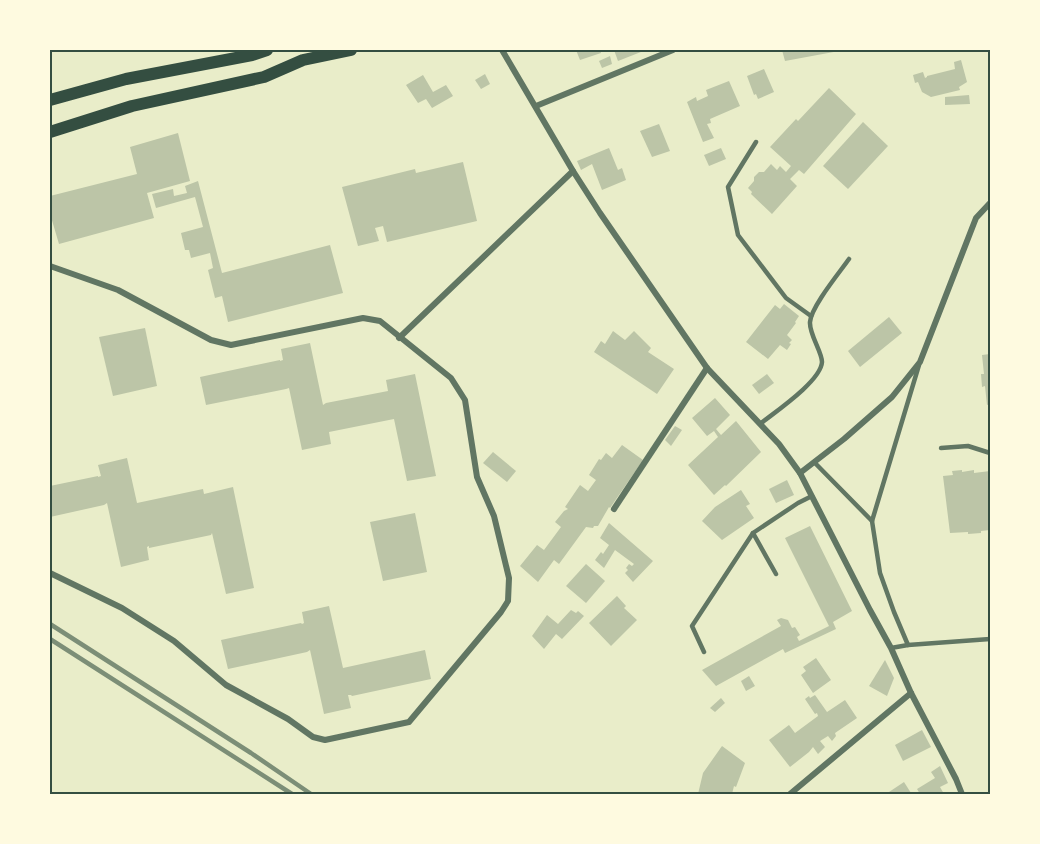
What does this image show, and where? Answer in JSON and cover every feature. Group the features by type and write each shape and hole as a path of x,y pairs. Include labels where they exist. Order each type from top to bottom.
{"main road":[{"path":"50,100 126,80 267,50"},
{"path":"50,132 132,106 264,77 303,60 351,50"}],"street":[{"path":"502,50 573,171 707,368 779,444 800,473 891,648 962,795"},
{"path":"536,106 674,50"},
{"path":"399,338 573,171"},
{"path":"800,473 844,439 892,397 920,362 976,218 990,203"},
{"path":"50,267 118,291 211,340 231,345 363,318 380,321 451,378 465,400 477,477 494,516 509,578 508,601 501,612 409,722 325,740 313,738 288,719 226,685 174,641 122,608 50,573"},
{"path":"614,509 707,368"},
{"path":"790,795 911,693"}],"lane":[{"path":"756,142 728,187 738,235 786,298 811,316"},
{"path":"760,424 798,394 813,380 818,371 822,362 809,324 811,316 849,259"},
{"path":"908,645 880,573 872,521 920,362"},
{"path":"941,448 968,446 990,453"},
{"path":"814,462 872,521"},
{"path":"704,652 692,626 753,533 812,496"},
{"path":"753,533 776,574"},
{"path":"891,648 990,638"}],"building":[{"path":"576,50 600,50 601,53 580,60"},
{"path":"614,50 646,50 618,61"},
{"path":"782,50 839,50 839,51 785,61"},
{"path":"610,56 612,64 602,68 599,61"},
{"path":"961,60 967,82 959,87 960,90 931,97 922,92 918,82 915,83 913,75 923,72 925,78 955,69 954,62"},
{"path":"764,69 774,92 758,99 756,94 754,95 747,76"},
{"path":"485,74 490,84 481,89 475,80"},
{"path":"423,75 433,92 446,85 453,96 432,108 426,99 418,103 406,85"},
{"path":"729,81 740,106 710,119 711,123 707,124 714,138 703,142 687,102 696,97 697,101 708,96 706,90"},
{"path":"829,88 856,114 804,174 799,170 790,179 797,186 772,214 751,194 748,188 754,181 754,177 759,172 764,172 771,164 777,170 780,166 786,172 791,166 770,147"},
{"path":"969,95 970,104 945,105 945,97"},
{"path":"863,122 888,146 848,189 823,166"},
{"path":"659,124 670,151 652,157 640,131"},
{"path":"178,133 190,181 147,193 154,218 59,244 50,218 50,196 137,174 130,147"},
{"path":"609,148 618,170 622,168 626,180 602,190 592,164 581,170 577,161"},
{"path":"721,148 726,159 709,166 704,155"},
{"path":"463,162 477,221 387,242 383,226 375,228 379,241 358,246 342,187 415,169 416,173"},
{"path":"198,181 222,273 330,245 343,293 228,322 222,296 215,298 208,270 213,268 210,253 191,258 189,250 185,250 181,233 203,227 195,197 156,208 152,194 173,189 174,196 187,193 185,186"},
{"path":"784,304 799,316 787,335 792,340 789,343 791,344 787,350 780,345 768,359 746,342 775,305 780,309"},
{"path":"889,317 902,333 860,367 848,351"},
{"path":"145,328 157,386 113,396 99,337"},
{"path":"613,331 625,340 634,331 651,348 648,352 674,369 657,394 594,352 601,341 605,344"},
{"path":"310,343 323,405 388,391 386,380 415,374 436,476 407,481 394,419 329,432 331,444 302,450 289,388 206,405 200,377 280,361 283,360 281,349"},
{"path":"990,354 990,404 987,405 985,386 982,387 981,374 984,374 982,355"},
{"path":"767,374 774,383 759,394 752,385"},
{"path":"715,398 730,415 716,429 721,435 736,421 761,452 714,495 688,465 718,437 714,431 707,436 692,418"},
{"path":"675,426 682,430 671,446 665,440"},
{"path":"622,445 643,460 598,526 586,527 559,564 554,560 538,582 520,566 537,545 544,550 561,527 555,522 568,509 565,507 580,485 588,491 596,480 589,475 599,459 601,460 606,453 612,458"},
{"path":"493,452 516,471 507,482 483,463"},
{"path":"127,458 137,503 203,489 204,494 233,487 254,588 226,594 212,533 149,548 149,546 147,547 149,560 121,567 107,503 50,517 50,486 101,476 98,465"},
{"path":"962,470 962,472 974,470 974,473 990,471 990,530 968,534 968,532 950,533 943,476 953,475 952,471"},
{"path":"787,480 794,495 776,503 769,489"},
{"path":"741,490 750,504 746,506 754,518 722,540 702,521 715,507"},
{"path":"415,513 427,572 383,581 370,522"},
{"path":"609,523 653,561 633,582 625,573 629,564 632,566 634,564 615,550 604,568 595,560 609,545 600,538"},
{"path":"810,526 852,611 833,622 836,629 785,653 783,649 716,686 702,670 781,626 777,620 781,618 788,620 792,628 795,627 800,635 797,637 799,641 829,626 785,538"},
{"path":"586,564 605,581 586,603 566,586"},
{"path":"617,596 626,606 624,608 637,620 611,646 589,623"},
{"path":"329,606 343,668 425,650 431,679 348,695 351,708 324,714 310,650 228,669 221,640 302,624 304,623 302,612"},
{"path":"571,610 576,613 578,611 584,616 562,639 556,634 544,649 532,636 547,615 558,624"},
{"path":"816,658 831,680 813,693 801,675 806,671 803,667"},
{"path":"885,660 894,678 887,696 869,686"},
{"path":"749,676 755,686 746,691 741,681"},
{"path":"815,695 827,712 845,700 857,718 835,733 836,736 832,741 828,736 820,741 825,747 818,754 813,747 790,767 769,740 789,725 795,733 818,716 805,699"},
{"path":"721,698 725,703 715,712 710,708"},
{"path":"922,730 931,747 903,761 895,745"},
{"path":"722,746 745,763 736,787 734,786 732,794 698,794 703,773"},
{"path":"940,766 948,783 940,787 944,794 920,794 917,789 935,778 931,772"},
{"path":"904,782 911,793 886,794"}],"railway":[{"path":"50,624 311,794"},
{"path":"50,639 292,794"}]}
